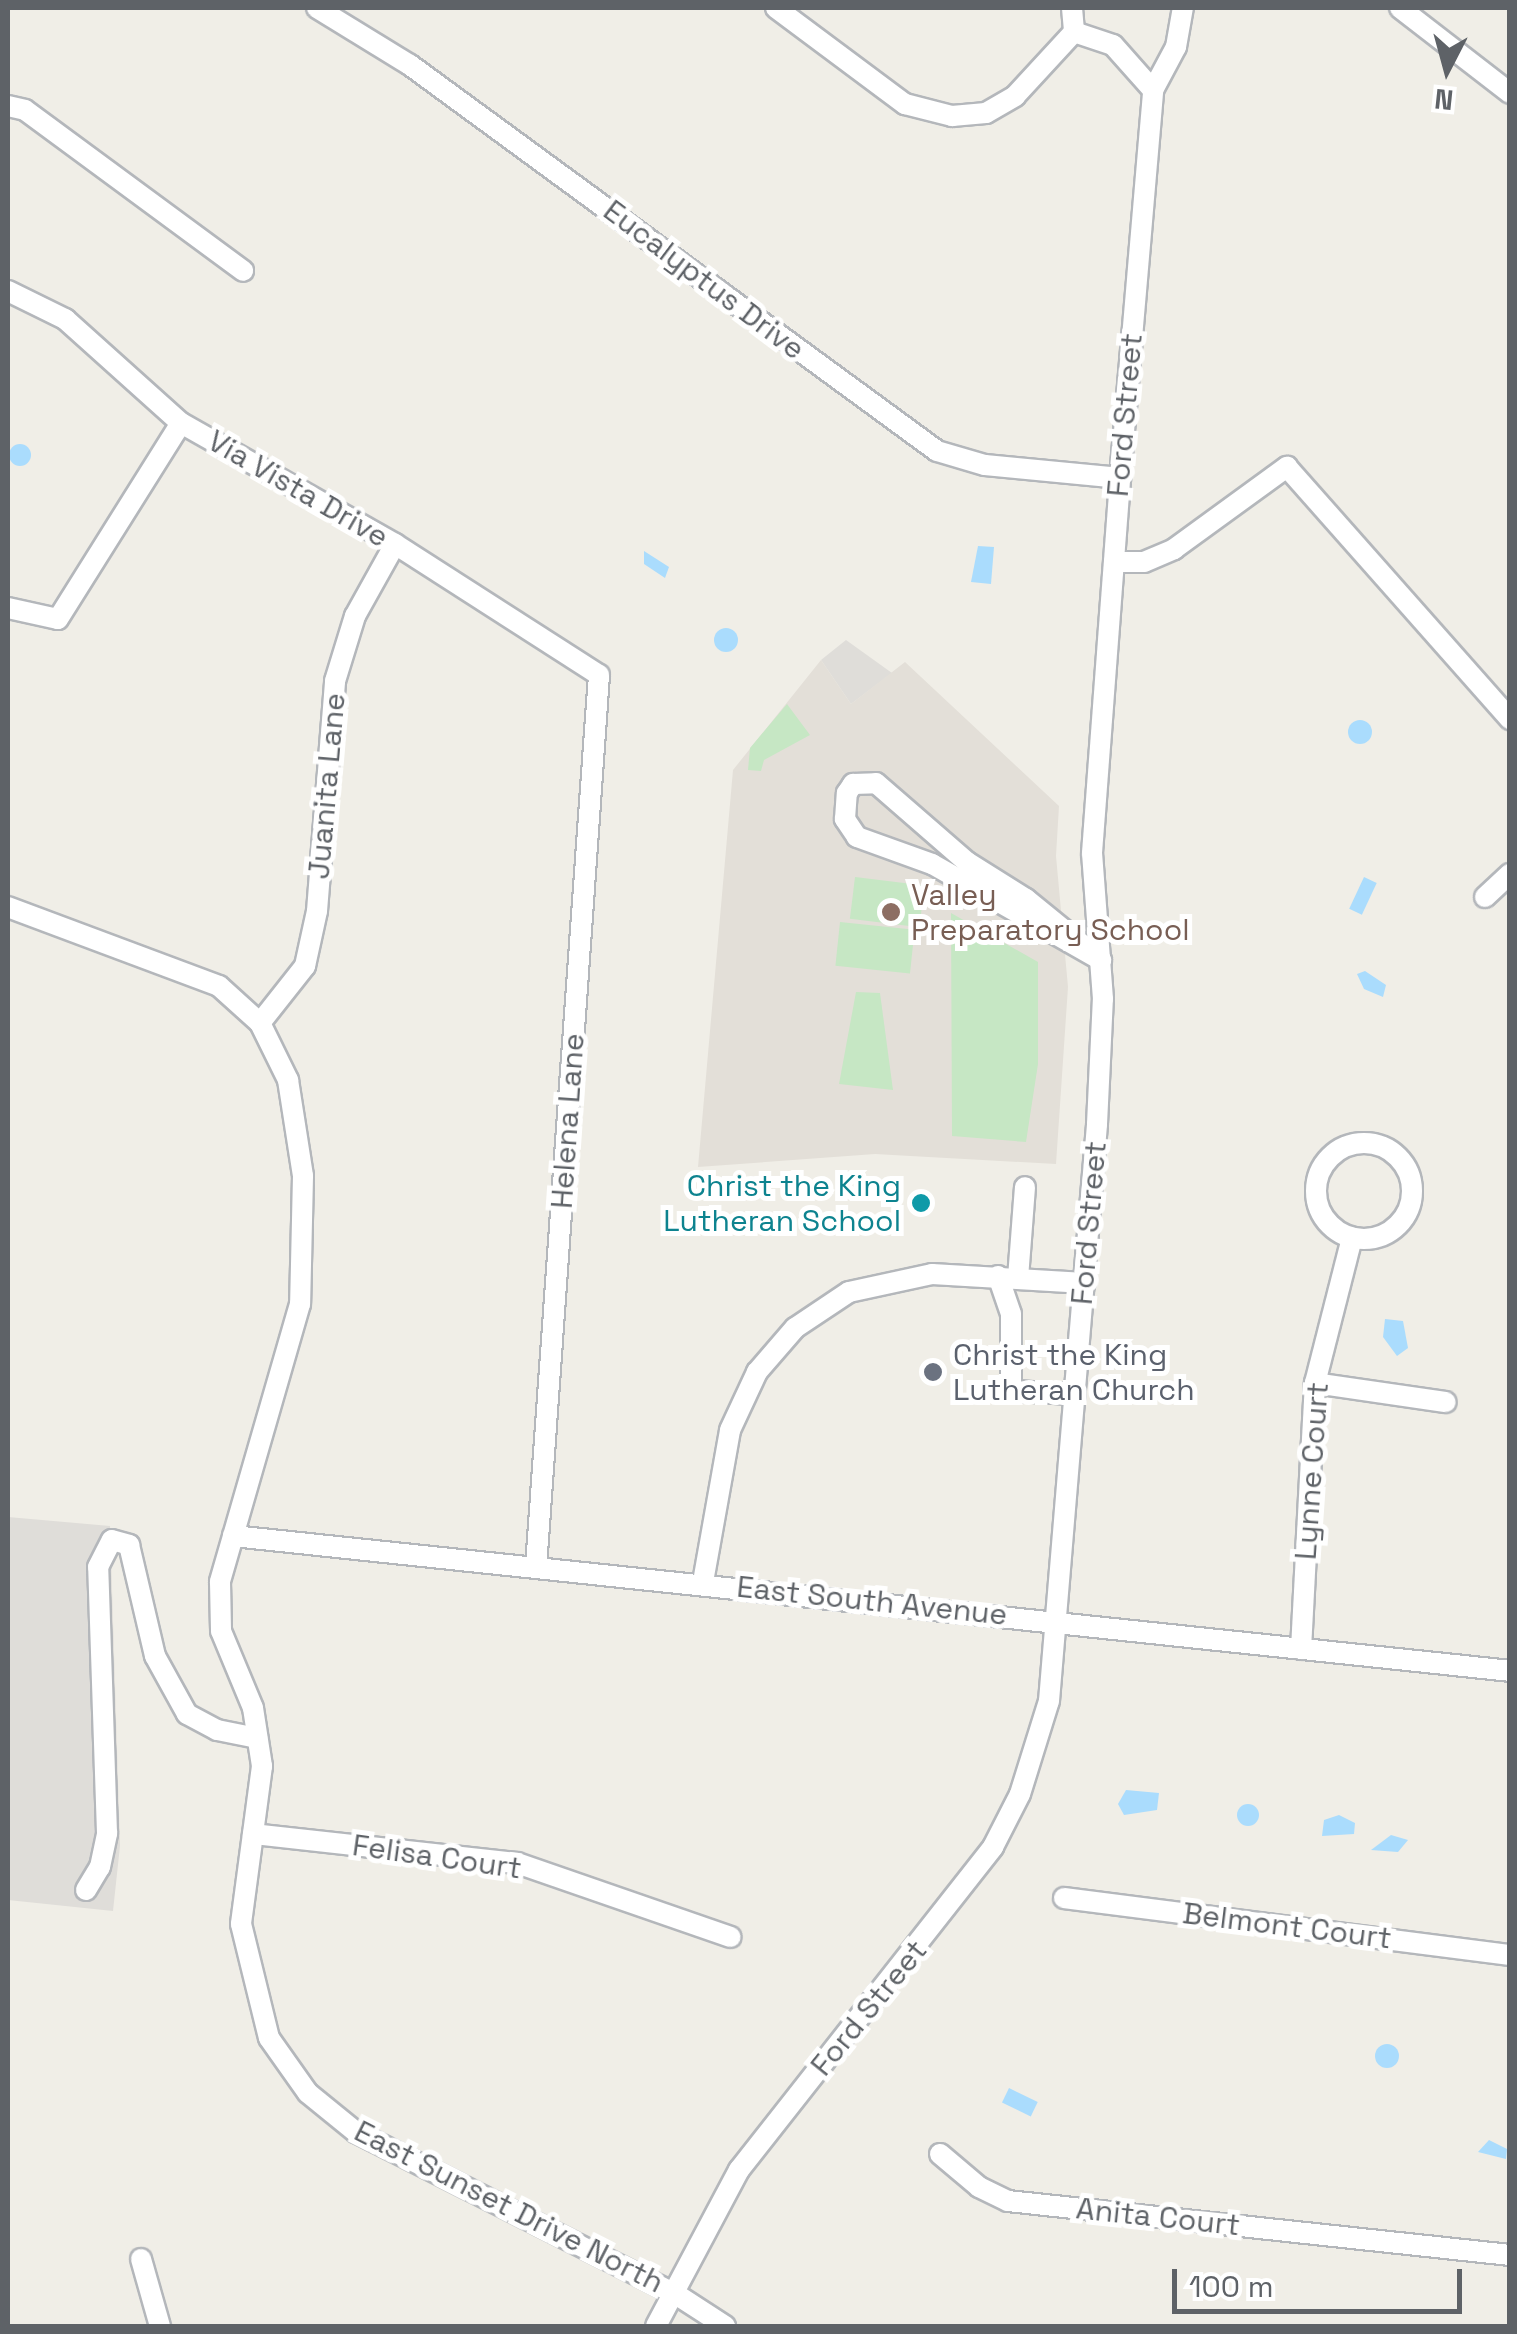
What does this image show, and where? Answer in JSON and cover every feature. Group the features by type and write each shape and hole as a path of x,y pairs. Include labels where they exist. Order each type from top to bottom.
{"street":[{"name":"Eucalyptus Drive","path":"316,8 410,64 937,451 985,464 1120,478"},
{"path":"776,8 905,104 952,116 986,113 1014,96 1074,32 1072,8"},
{"name":"Ford Street","path":"656,2326 739,2170 993,1848 1040,1740 1059,1622 1085,1283 1101,960 1092,853 1120,478 1153,90 1176,47 1183,8"},
{"path":"1400,8 1510,93"},
{"path":"1074,32 1113,45 1153,90"},
{"path":"8,106 25,110 243,271"},
{"name":"Via Vista Drive","path":"8,291 65,318 181,423 395,544 600,675"},
{"path":"8,608 58,619 181,423"},
{"path":"1114,562 1144,562 1174,549 1287,468 1510,720"},
{"name":"Juanita Lane","path":"260,1024 305,966 317,912 335,681 355,616 395,544"},
{"name":"Helena Lane","path":"536,1566 600,675"},
{"path":"876,783 967,862 1026,899 1101,960 932,864 866,843 846,819 854,784 876,783"},
{"path":"1484,897 1510,874"},
{"name":"East Sunset Drive North","path":"8,907 219,986 260,1024 288,1080 306,1238 300,1304 220,1582 221,1631 253,1708 262,1766 241,1924 250,1980 269,2038 308,2093 356,2132 674,2293 725,2326"},
{"path":"1379,1146 1409,1175 1410,1204 1395,1229 1352,1238 1332,1228 1318,1209 1318,1174 1342,1149 1379,1146"},
{"path":"1025,1187 1008,1277 1010,1391 1075,1394"},
{"name":"Lynne Court","path":"1301,1648 1316,1383 1352,1238"},
{"path":"703,1582 730,1430 756,1372 794,1328 849,1292 932,1274 1085,1283"},
{"path":"1316,1383 1446,1402"},
{"name":"East South Avenue","path":"233,1536 703,1582 1510,1670"},
{"path":"86,1890 100,1867 107,1833 98,1568 112,1540 130,1545 155,1656 187,1714 217,1730 257,1738"},
{"name":"Felisa Court","path":"253,1834 517,1863 731,1937"},
{"name":"Belmont Court","path":"1064,1898 1510,1955"},
{"name":"Anita Court","path":"940,2154 979,2187 1008,2201 1510,2256"},
{"path":"141,2259 160,2326"}],"shaded area":[{"path":"846,640 892,673 851,704 821,660"},
{"name":"Valley Preparatory School","path":"821,660 851,704 905,662 1059,806 1056,856 1068,987 1056,1164 875,1154 698,1167 733,770"},
{"path":"8,1517 110,1526 120,1846 113,1911 8,1900"}],"green space":[{"path":"787,704 810,735 764,760 761,771 748,770 750,748"},
{"path":"855,877 924,886 919,927 850,919"},
{"path":"951,913 1038,962 1038,1064 1026,1142 952,1136"},
{"path":"840,922 915,930 910,974 835,966"},
{"path":"856,992 880,993 893,1090 839,1084"}],"water":[{"path":"20,444 28,447 28,463 20,466 12,463 9,455 12,447"},
{"path":"978,546 994,547 991,584 971,582"},
{"path":"644,551 669,567 665,578 644,564"},
{"path":"726,628 738,640 726,652 714,640"},
{"path":"1360,720 1372,732 1360,744 1348,732"},
{"path":"1364,877 1377,883 1362,915 1349,909"},
{"path":"1365,971 1386,985 1383,997 1364,989 1357,974"},
{"path":"1385,1319 1403,1321 1408,1348 1397,1356 1383,1337"},
{"path":"1126,1790 1159,1793 1157,1810 1124,1815 1118,1804"},
{"path":"1248,1804 1256,1807 1256,1823 1248,1826 1240,1823 1237,1815 1240,1807"},
{"path":"1339,1815 1355,1823 1354,1834 1322,1836 1324,1820"},
{"path":"1391,1835 1408,1840 1398,1852 1371,1850"},
{"path":"1387,2044 1396,2047 1396,2065 1387,2068 1378,2065 1375,2056 1378,2047"},
{"path":"1009,2088 1038,2102 1031,2116 1002,2102"},
{"path":"1489,2140 1507,2149 1506,2159 1478,2152"}],"place":[{"name":"Valley Preparatory School","path":"891,912"},
{"name":"Christ the King Lutheran School","path":"921,1203"},
{"name":"Christ the King Lutheran Church","path":"933,1372"}]}
